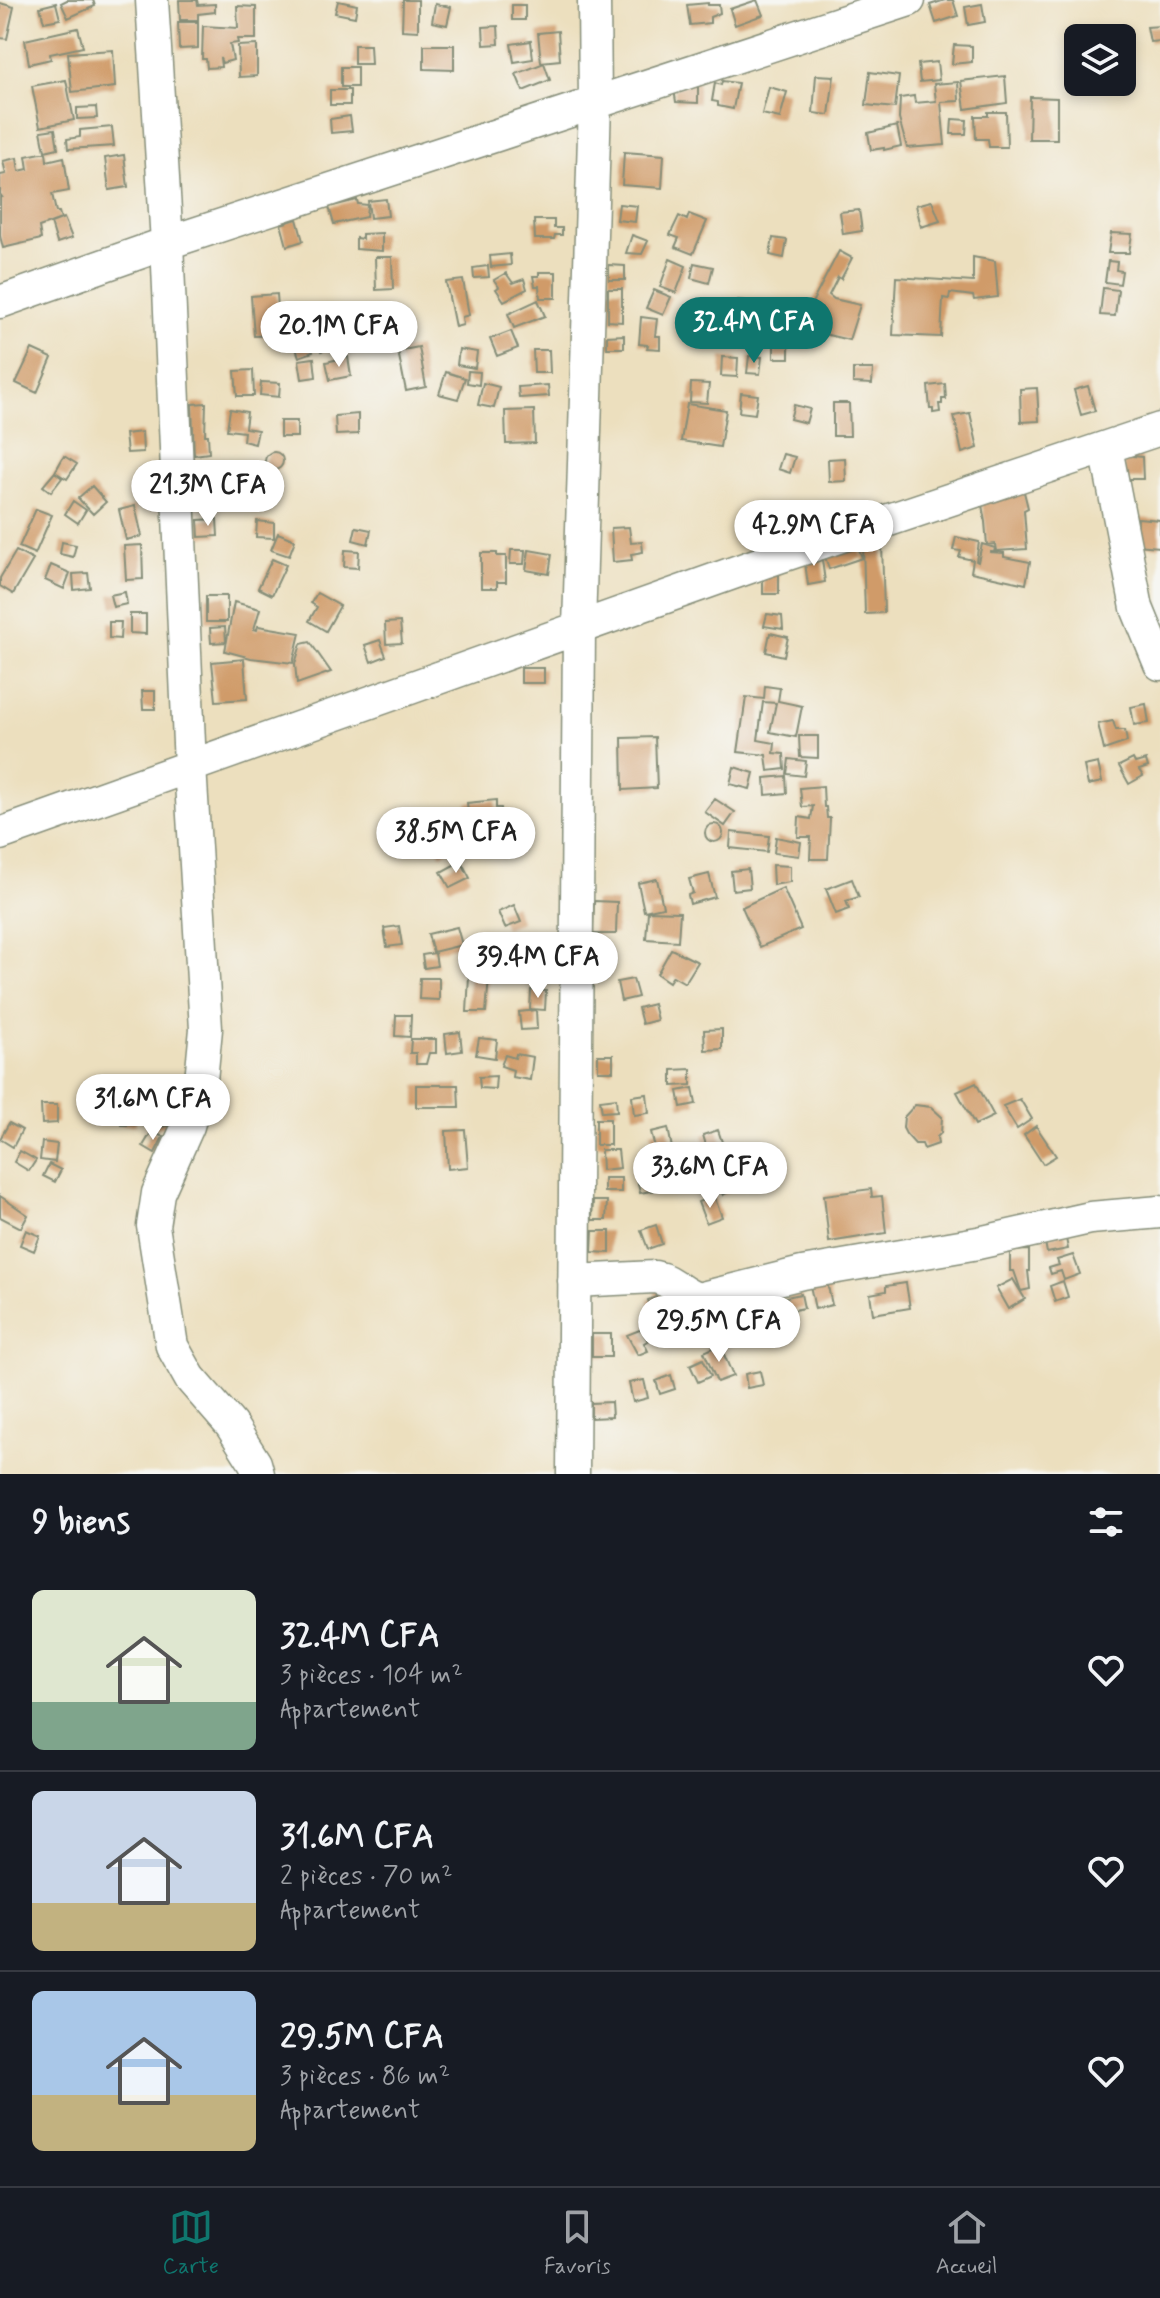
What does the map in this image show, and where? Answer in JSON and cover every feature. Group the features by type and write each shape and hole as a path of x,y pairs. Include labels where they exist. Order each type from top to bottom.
{"street":[{"path":"152,0 205,1014 201,1080 188,1126 158,1193 153,1226 172,1346 190,1378 231,1425 255,1463 258,1474"},
{"path":"573,1474 579,627 595,103 594,0"},
{"path":"0,302 167,243 909,0"},
{"path":"0,834 764,562 1160,429"},
{"path":"1106,448 1137,608 1160,664"},
{"path":"574,1281 655,1277 667,1279 686,1295 698,1299 802,1273 978,1243 1090,1218 1160,1212"}],"building":[{"path":"67,0 93,0 95,6 68,18 61,3"},
{"path":"179,0 197,0 198,5 215,4 215,12 198,14 198,20 180,20"},
{"path":"403,0 418,0 418,31 402,30"},
{"path":"757,0 763,15 735,25 730,9"},
{"path":"953,0 958,16 936,23 930,5"},
{"path":"338,1 357,5 355,17 335,13"},
{"path":"0,3 14,7 7,39 0,38"},
{"path":"56,3 60,19 44,22 40,7"},
{"path":"435,4 451,7 447,25 432,22"},
{"path":"982,4 985,22 968,25 965,7"},
{"path":"512,5 525,5 525,20 512,20"},
{"path":"687,5 719,5 720,13 710,17 710,23 690,25"},
{"path":"237,6 256,7 256,39 237,39 238,43 230,44 233,60 222,63 220,58 221,67 207,68 206,59 202,59 203,26 238,28"},
{"path":"178,22 198,22 198,48 179,49"},
{"path":"498,26 499,44 484,45 483,27"},
{"path":"1160,26 1160,41 1150,42 1147,27"},
{"path":"78,28 83,47 50,54 51,59 29,64 25,40"},
{"path":"558,31 560,60 541,62 538,33"},
{"path":"531,41 533,59 514,62 511,44"},
{"path":"257,45 257,76 239,77 238,46"},
{"path":"354,45 370,45 371,64 354,64"},
{"path":"424,45 454,45 454,70 424,69"},
{"path":"954,45 972,46 972,62 952,64"},
{"path":"113,50 115,87 72,92 68,53"},
{"path":"937,62 939,80 920,82 918,64"},
{"path":"544,63 550,80 523,91 516,74"},
{"path":"341,67 357,67 357,87 341,87"},
{"path":"870,72 899,76 895,108 866,105"},
{"path":"816,75 834,76 829,115 813,113"},
{"path":"1005,76 1007,103 965,109 961,81"},
{"path":"66,80 74,120 40,127 32,86"},
{"path":"698,80 698,103 676,102 674,89"},
{"path":"722,81 738,83 733,109 718,106 718,102 712,101 715,83 721,85"},
{"path":"958,82 959,101 941,102 945,145 907,148 899,119 900,98 914,96 915,103 936,101 934,84"},
{"path":"769,87 787,92 780,118 762,114"},
{"path":"330,90 350,90 350,105 330,105"},
{"path":"1030,97 1057,98 1057,139 1029,139"},
{"path":"96,107 97,118 77,119 77,108"},
{"path":"988,112 1006,112 1007,147 989,147 988,139 976,139 975,116 988,116"},
{"path":"350,116 352,131 331,133 330,119"},
{"path":"952,119 967,120 966,134 951,134"},
{"path":"897,126 901,146 871,150 868,133"},
{"path":"112,127 114,146 68,149 67,139 80,137 80,130"},
{"path":"55,129 58,148 45,151 41,131"},
{"path":"46,152 47,161 64,157 69,191 52,194 61,219 39,227 41,239 3,248 0,236 0,175 6,174 3,161 17,158 19,171 28,169 26,156"},
{"path":"624,152 664,155 662,188 622,185"},
{"path":"124,155 128,187 109,190 105,158"},
{"path":"386,199 388,216 370,218 368,201"},
{"path":"357,200 358,204 367,205 366,217 334,224 329,207"},
{"path":"932,201 940,221 921,227 916,205"},
{"path":"619,204 637,206 635,222 617,220"},
{"path":"859,210 862,231 843,234 840,212"},
{"path":"689,214 707,221 693,254 675,247 679,238 670,235 679,216 687,220"},
{"path":"64,218 72,238 57,243 51,223"},
{"path":"297,219 303,241 287,246 281,224"},
{"path":"534,220 554,220 554,228 562,228 562,235 555,235 554,239 535,239"},
{"path":"382,233 382,251 356,249 356,238 362,239 362,234"},
{"path":"1111,233 1132,234 1129,253 1108,253"},
{"path":"632,235 648,241 642,254 626,253"},
{"path":"773,238 787,240 784,258 770,255"},
{"path":"839,251 852,258 829,295 860,305 849,340 824,334 802,322"},
{"path":"510,254 511,265 491,267 490,256"},
{"path":"375,257 392,257 393,289 376,290"},
{"path":"973,257 995,261 998,297 974,300 973,296 950,293 949,299 943,298 941,337 893,335 896,277 973,282"},
{"path":"670,259 686,266 676,293 660,287"},
{"path":"1108,261 1117,262 1116,270 1122,271 1120,284 1105,282"},
{"path":"694,263 713,267 709,283 691,278"},
{"path":"609,265 625,266 625,280 609,280"},
{"path":"488,266 489,277 474,278 473,268"},
{"path":"539,272 556,272 556,298 540,298 539,286 535,286 533,276 539,276"},
{"path":"506,273 513,283 524,279 527,289 504,301 494,280"},
{"path":"463,280 469,315 462,317 463,325 455,327 446,282"},
{"path":"1103,288 1118,290 1115,316 1100,315"},
{"path":"608,289 622,289 622,322 608,321"},
{"path":"654,290 671,297 663,315 646,308"},
{"path":"277,294 280,335 254,336 251,296"},
{"path":"538,300 545,316 514,328 508,314"},
{"path":"738,300 754,302 753,317 736,315"},
{"path":"306,313 311,335 292,339 287,318"},
{"path":"641,317 657,319 655,336 660,336 660,349 639,344"},
{"path":"315,318 344,319 348,326 342,333 337,329 333,335 335,348 321,351"},
{"path":"781,322 796,327 791,339 777,334"},
{"path":"743,324 760,331 753,348 736,342"},
{"path":"511,331 518,348 497,356 490,339"},
{"path":"624,335 624,348 607,348 607,336"},
{"path":"308,337 313,352 299,357 294,342"},
{"path":"774,343 789,344 789,358 774,358"},
{"path":"419,347 426,387 406,391 398,351"},
{"path":"32,349 52,358 37,393 16,383"},
{"path":"459,349 477,352 475,368 457,365"},
{"path":"533,350 549,350 550,373 534,373"},
{"path":"749,356 762,357 760,374 747,373"},
{"path":"348,357 351,376 330,380 326,362"},
{"path":"722,357 738,358 737,377 721,376"},
{"path":"314,358 316,377 302,379 299,360"},
{"path":"853,369 873,369 872,384 853,383"},
{"path":"253,370 254,396 237,396 235,371"},
{"path":"468,371 480,372 479,385 467,383"},
{"path":"446,372 465,378 458,399 439,394"},
{"path":"261,382 280,383 279,397 260,395"},
{"path":"483,383 499,387 494,408 478,405"},
{"path":"691,383 709,384 707,403 690,402"},
{"path":"945,384 946,399 939,404 940,412 933,413 928,386"},
{"path":"548,385 549,396 519,398 518,387"},
{"path":"1088,386 1095,411 1081,415 1074,390"},
{"path":"1037,388 1039,421 1021,422 1020,389"},
{"path":"741,393 758,395 755,414 739,412"},
{"path":"206,403 205,435 208,435 209,453 194,455 192,404"},
{"path":"833,403 849,403 850,436 833,436"},
{"path":"687,404 726,410 720,447 681,441"},
{"path":"794,405 810,409 806,423 790,419"},
{"path":"230,409 247,412 245,428 258,430 255,444 243,441 244,432 227,430"},
{"path":"534,410 535,443 506,444 505,411"},
{"path":"970,413 978,448 962,453 954,416"},
{"path":"358,414 358,434 336,435 335,416"},
{"path":"280,421 297,421 297,437 280,437"},
{"path":"142,432 143,452 127,453 125,434"},
{"path":"274,452 283,461 274,470 265,461"},
{"path":"783,454 795,457 790,473 778,469"},
{"path":"1123,455 1142,457 1143,479 1125,479"},
{"path":"64,456 77,464 67,479 55,472"},
{"path":"845,458 846,481 829,482 828,459"},
{"path":"210,461 212,477 196,478 195,463"},
{"path":"55,472 62,478 51,492 43,486"},
{"path":"92,486 106,502 93,514 78,498"},
{"path":"1023,488 1028,508 1024,510 1027,549 996,551 995,544 987,545 981,499"},
{"path":"73,501 86,510 78,523 65,514"},
{"path":"135,506 142,536 126,540 119,510"},
{"path":"36,509 52,515 35,554 19,547"},
{"path":"1138,518 1160,520 1160,547 1136,545"},
{"path":"217,519 218,536 199,537 198,520"},
{"path":"257,521 274,523 274,538 256,537"},
{"path":"356,527 371,530 368,544 353,540"},
{"path":"629,527 631,543 642,542 643,552 631,554 632,560 613,562 611,528"},
{"path":"278,533 295,540 289,556 271,550"},
{"path":"855,537 862,558 829,569 822,547"},
{"path":"956,537 979,542 978,562 982,544 995,548 994,552 989,552 1004,553 1004,557 1030,562 1026,584 971,572 973,560 959,557 961,551 953,550"},
{"path":"62,542 76,545 73,557 60,554"},
{"path":"882,542 884,613 865,614 863,543"},
{"path":"142,545 143,579 126,580 124,546"},
{"path":"345,550 359,551 358,568 344,567"},
{"path":"511,550 525,550 524,564 510,564"},
{"path":"529,550 552,554 549,574 526,570"},
{"path":"16,551 33,560 13,594 0,586 0,578"},
{"path":"821,552 825,582 808,585 804,555"},
{"path":"481,553 506,556 506,582 497,582 497,588 481,588"},
{"path":"272,559 286,565 272,595 258,588"},
{"path":"51,565 70,573 64,589 45,580"},
{"path":"763,566 779,566 779,594 763,594"},
{"path":"88,573 90,588 74,590 73,574"},
{"path":"125,592 127,604 113,607 110,595"},
{"path":"317,593 340,606 326,631 309,621 317,607 311,603"},
{"path":"206,596 227,596 227,622 206,622"},
{"path":"234,602 260,609 254,629 257,630 258,626 300,633 293,663 225,651"},
{"path":"130,614 146,614 146,634 130,633"},
{"path":"767,614 782,616 783,629 764,626"},
{"path":"109,622 121,622 120,639 109,638"},
{"path":"400,622 402,643 386,644 385,623"},
{"path":"225,627 226,642 211,643 210,628"},
{"path":"770,633 788,637 784,656 766,652"},
{"path":"380,640 386,656 371,662 365,645"},
{"path":"310,642 331,672 297,684 295,664 301,644"},
{"path":"244,659 247,699 216,701 212,662"},
{"path":"521,668 544,668 544,683 521,683"},
{"path":"765,686 780,688 778,701 802,706 796,737 770,732 776,703 763,702 758,740 775,743 774,753 784,754 785,769 768,771 766,755 738,752 746,697 764,699"},
{"path":"142,691 155,691 155,709 143,709"},
{"path":"1146,704 1149,723 1134,725 1131,707"},
{"path":"1113,721 1116,730 1125,730 1127,742 1104,750 1098,724"},
{"path":"799,736 818,736 818,758 800,757"},
{"path":"655,737 657,788 623,790 622,738"},
{"path":"789,759 806,761 804,776 787,774"},
{"path":"1133,759 1135,763 1146,760 1148,767 1139,770 1143,776 1129,784 1119,766"},
{"path":"1098,763 1102,782 1088,785 1084,766"},
{"path":"734,767 754,773 750,789 730,784"},
{"path":"786,776 787,793 766,795 765,778"},
{"path":"823,786 824,807 827,818 830,818 828,859 810,859 811,837 798,837 799,817 811,819 813,806 802,807 800,788"},
{"path":"715,799 735,812 725,826 705,812"},
{"path":"496,800 496,808 501,808 502,817 497,817 498,826 470,829 467,803"},
{"path":"438,814 457,845 441,855 422,823"},
{"path":"710,824 718,824 723,833 721,840 710,842 705,837 705,829"},
{"path":"731,832 769,836 767,852 730,848"},
{"path":"776,837 801,842 799,856 774,853"},
{"path":"461,861 470,878 450,888 441,872"},
{"path":"772,865 790,866 790,882 773,885"},
{"path":"748,869 750,888 733,890 731,871"},
{"path":"709,874 715,897 690,904 688,895 693,893 689,879"},
{"path":"657,879 663,907 644,911 638,883"},
{"path":"852,879 859,897 846,901 849,909 836,914 826,889"},
{"path":"783,888 801,929 760,947 742,907"},
{"path":"594,901 617,902 616,934 593,934"},
{"path":"514,905 521,922 505,928 498,912"},
{"path":"648,911 680,912 678,941 646,939"},
{"path":"399,926 402,945 387,947 384,928"},
{"path":"457,927 462,945 433,952 428,934"},
{"path":"510,947 516,963 500,968 495,952"},
{"path":"671,949 698,962 685,983 673,976 669,982 657,974"},
{"path":"435,953 437,966 424,968 422,955"},
{"path":"469,976 489,977 486,1012 467,1012"},
{"path":"420,978 439,978 439,1000 419,999"},
{"path":"633,979 638,997 621,1001 617,982"},
{"path":"531,990 546,991 545,1010 530,1009"},
{"path":"653,1004 657,1020 642,1024 638,1008"},
{"path":"536,1010 537,1029 521,1030 519,1012"},
{"path":"396,1015 411,1015 410,1037 395,1036"},
{"path":"722,1029 722,1049 705,1050 704,1030"},
{"path":"460,1032 462,1051 447,1053 445,1034"},
{"path":"479,1038 497,1040 495,1058 476,1055"},
{"path":"411,1039 436,1039 436,1053 429,1053 426,1064 416,1064 416,1053 410,1053"},
{"path":"516,1054 533,1057 530,1080 512,1077 513,1070 501,1066 505,1055 515,1058"},
{"path":"598,1055 613,1055 613,1071 598,1071"},
{"path":"691,1069 691,1085 672,1086 672,1070"},
{"path":"496,1076 495,1089 480,1088 479,1077"},
{"path":"112,1078 127,1078 127,1097 112,1097"},
{"path":"167,1083 170,1100 156,1102 153,1086"},
{"path":"976,1083 994,1116 975,1125 957,1092"},
{"path":"416,1085 458,1085 459,1107 416,1107"},
{"path":"693,1088 696,1104 681,1107 678,1091"},
{"path":"647,1094 649,1113 634,1115 632,1096"},
{"path":"616,1098 617,1111 602,1112 600,1100"},
{"path":"1020,1099 1032,1119 1017,1129 1003,1106"},
{"path":"41,1105 57,1105 57,1123 42,1124"},
{"path":"135,1105 136,1125 121,1125 120,1106"},
{"path":"915,1105 931,1107 942,1117 938,1144 924,1149 922,1144 915,1144 906,1134 904,1117"},
{"path":"166,1109 168,1126 155,1128 152,1111"},
{"path":"596,1119 610,1119 610,1145 596,1145"},
{"path":"9,1123 22,1130 13,1147 0,1139"},
{"path":"1036,1126 1056,1156 1043,1164 1024,1135"},
{"path":"668,1128 672,1148 656,1152 651,1132"},
{"path":"465,1130 468,1167 448,1169 446,1131"},
{"path":"718,1130 724,1148 708,1152 703,1135"},
{"path":"152,1131 163,1137 155,1153 143,1146"},
{"path":"42,1142 57,1144 55,1162 40,1160"},
{"path":"601,1150 618,1150 620,1168 602,1170"},
{"path":"20,1151 36,1160 29,1171 14,1162"},
{"path":"49,1164 61,1170 55,1182 43,1176"},
{"path":"653,1171 656,1190 640,1193 636,1174"},
{"path":"736,1171 743,1183 723,1195 716,1182"},
{"path":"604,1178 621,1178 621,1192 604,1192"},
{"path":"871,1189 872,1197 882,1196 886,1233 829,1242 824,1195"},
{"path":"0,1196 28,1215 21,1228 0,1217"},
{"path":"714,1196 722,1217 706,1223 698,1202"},
{"path":"593,1201 607,1201 606,1220 592,1220"},
{"path":"656,1225 662,1244 648,1249 641,1230"},
{"path":"26,1230 40,1236 34,1251 20,1245"},
{"path":"593,1231 610,1231 610,1253 592,1252"},
{"path":"1065,1233 1068,1249 1047,1253 1044,1237"},
{"path":"1029,1250 1030,1289 1021,1291 1014,1271 1010,1271 1010,1251"},
{"path":"1073,1255 1080,1274 1064,1280 1061,1271 1051,1274 1049,1268 1059,1265 1057,1260"},
{"path":"825,1272 832,1305 815,1309 808,1276"},
{"path":"1013,1279 1025,1299 1008,1309 996,1288"},
{"path":"1063,1281 1068,1297 1055,1302 1050,1286"},
{"path":"906,1283 910,1308 873,1314 870,1294 886,1291 886,1286"},
{"path":"664,1285 676,1326 658,1332 648,1300 656,1297 654,1286"},
{"path":"801,1294 804,1308 789,1311 786,1297"},
{"path":"642,1329 648,1341 644,1343 648,1351 638,1355 627,1335"},
{"path":"592,1334 611,1334 611,1357 592,1357"},
{"path":"720,1345 733,1376 717,1382 704,1352"},
{"path":"703,1359 711,1376 698,1382 690,1365"},
{"path":"760,1371 763,1385 747,1388 745,1374"},
{"path":"671,1375 675,1389 660,1394 656,1381"},
{"path":"644,1380 648,1398 633,1402 629,1383"},
{"path":"611,1402 612,1417 591,1418 591,1403"}]}
